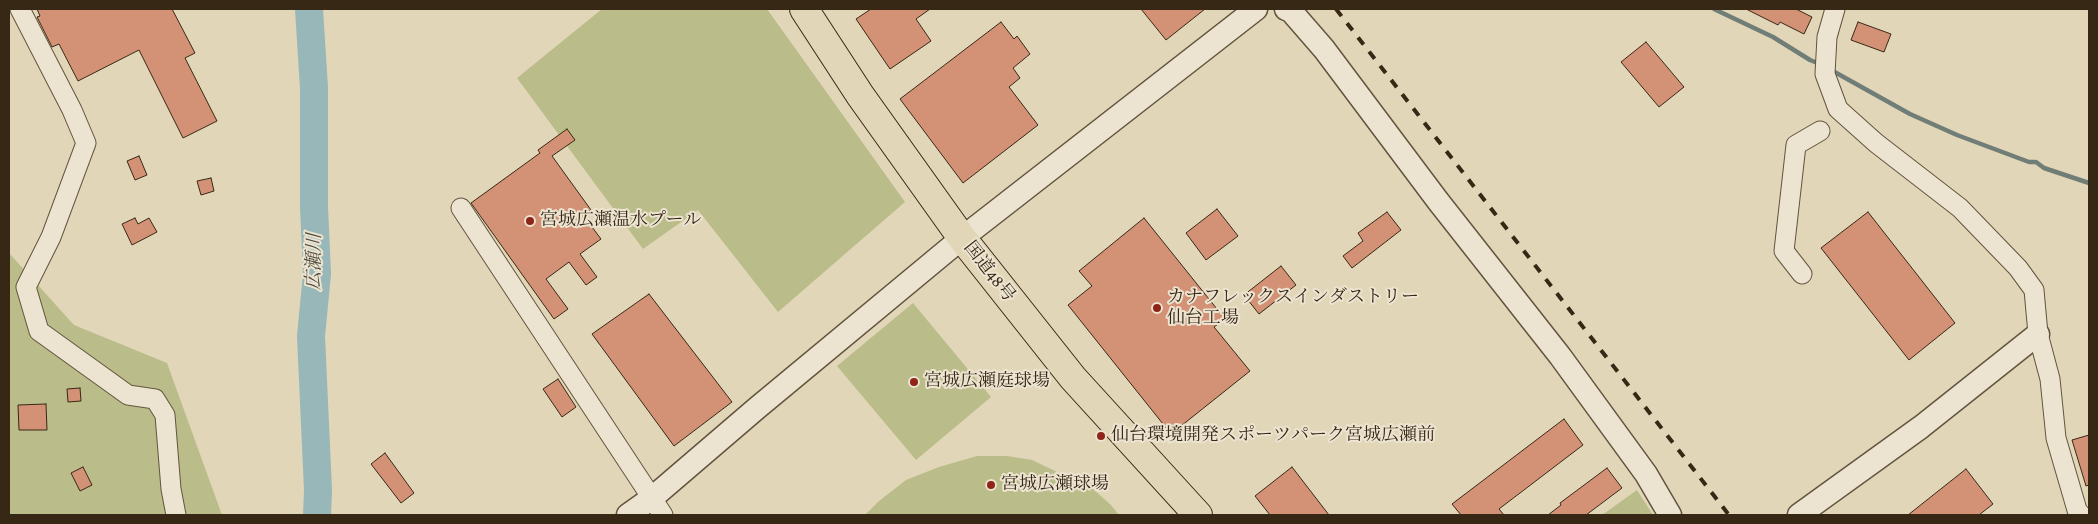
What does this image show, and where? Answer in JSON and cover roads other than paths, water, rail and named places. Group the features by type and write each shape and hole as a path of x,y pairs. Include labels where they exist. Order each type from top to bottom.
{"highway":[{"name":"国道48号","path":"804,9 860,95 962,238 1073,378 1198,515"}],"street":[{"path":"20,9 72,110 86,143 51,237 26,287 39,331 128,395 156,399 165,415 171,489 176,515"},
{"path":"628,515 657,507 757,408 962,238 1256,9"},
{"path":"1286,9 1291,11 1324,49 1438,201 1560,356 1646,474 1670,515"},
{"path":"1835,9 1827,37 1825,74 1838,109 1876,143 1960,208 2018,268 2034,290 2038,334 2050,379 2056,438 2080,515"},
{"path":"1802,274 1784,251 1796,145 1820,131"},
{"path":"461,208 657,507"},
{"path":"1799,515 1921,427 2038,334"}],"waterway":[{"name":"広瀬川","path":"309,9 314,88 314,207 317,274 311,336 318,490 317,515"},
{"path":"1714,9 1773,37 1810,60 1820,64"},
{"path":"1831,70 1910,114 1957,135 2029,162 2036,162 2044,168 2089,183"}],"railway":[{"path":"1336,9 1729,515"}],"place":[{"name":"宮城広瀬温水プール","path":"530,221"},
{"name":"カナフレックスインダストリー 仙台工場","path":"1157,308"},
{"name":"宮城広瀬庭球場","path":"914,382"},
{"name":"仙台環境開発スポーツパーク宮城広瀬前","path":"1101,436"},
{"name":"宮城広瀬球場","path":"991,485"}]}
